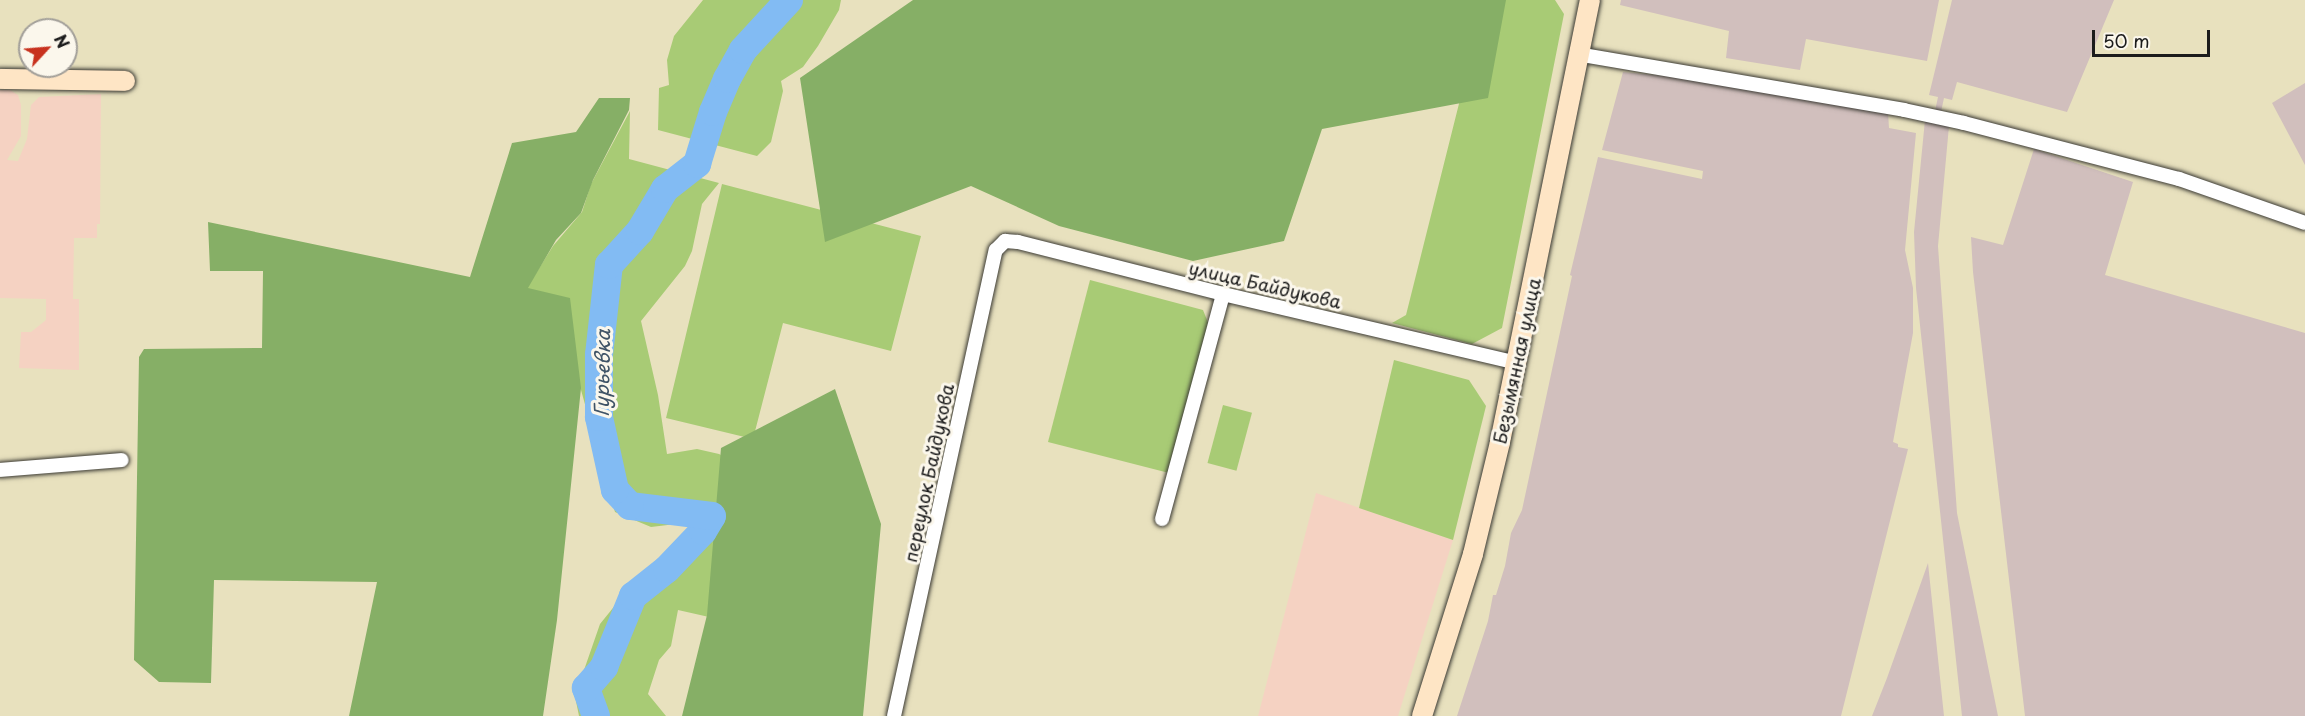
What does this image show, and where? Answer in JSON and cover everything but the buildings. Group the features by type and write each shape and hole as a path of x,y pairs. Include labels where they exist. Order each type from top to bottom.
{"main road":[{"name":"Безымянная улица","path":"1422,716 1473,554 1518,363 1577,54 1590,0"},
{"path":"0,79 125,81"}],"street":[{"path":"1577,54 1904,110 1964,123 2179,178 2305,223"},
{"name":"улица Байдукова","path":"1005,241 1018,242 1223,294 1518,363"},
{"name":"переулок Байдукова","path":"894,716 996,250 1005,241"},
{"path":"1162,519 1223,294"},
{"path":"0,470 122,460"}],"shaded area":[{"path":"1621,0 1939,0 1927,61 1806,39 1800,70 1726,58 1729,31 1620,5"},
{"path":"1952,0 2114,0 2067,112 1957,82 1952,100 1944,98 1941,112 1949,126 1938,246 1957,513 1998,716 1962,716 1916,288 1914,232 1925,120 1935,111 1938,97 1929,95"},
{"path":"1623,72 1675,77 1888,112 1889,128 1916,133 1905,250 1913,288 1913,333 1893,442 1898,444 1898,447 1908,449 1841,716 1457,716 1488,621 1493,595 1496,595 1505,566 1511,533 1522,510 1572,276 1570,275 1598,157 1702,179 1703,171 1602,150"},
{"path":"2305,83 2305,165 2272,103"},
{"path":"0,90 10,90 18,95 21,105 21,136 7,160 18,161 27,139 31,105 39,97 101,94 100,224 97,224 97,238 74,238 73,299 79,299 79,370 19,368 21,332 31,332 46,320 46,299 0,298"},
{"path":"2034,149 2133,182 2105,275 2305,333 2305,716 2025,716 1973,272 1971,237 2003,245"},
{"path":"1316,493 1453,540 1398,716 1258,716"},
{"path":"1928,563 1944,716 1872,716 1887,678"}],"green space":[{"path":"703,0 841,0 839,10 803,67 781,81 783,91 771,142 757,156 658,130 659,88 669,85 667,60 674,36"},
{"path":"913,0 1506,0 1488,98 1322,129 1284,241 1193,261 1059,226 971,186 825,242 800,78"},
{"path":"1485,0 1555,0 1564,14 1502,328 1472,344 1392,323 1406,315"},
{"path":"599,98 630,98 629,110 593,180 581,213 556,240 528,288 570,298 581,388 557,620 543,716 349,716 377,582 214,580 211,683 159,682 134,660 139,357 144,349 262,348 263,271 210,271 208,222 470,277 512,143 576,132"},
{"path":"630,111 629,159 719,183 702,204 692,251 685,266 641,321 658,395 667,454 697,449 719,454 740,465 709,617 678,610 671,646 659,660 648,694 666,716 579,716 575,696 600,624 621,598 697,540 701,521 651,527 615,512 581,390 528,290 528,286 553,246 582,212 591,184"},
{"path":"722,184 921,236 891,351 783,323 753,439 666,418"},
{"path":"1090,280 1203,310 1209,325 1169,473 1048,442"},
{"path":"1394,360 1469,380 1486,406 1453,540 1359,508"},
{"path":"835,389 881,524 863,716 682,716 707,615 721,448"},
{"path":"1223,405 1252,413 1236,471 1207,463"}],"waterway":[{"name":"Гурьевка","path":"596,716 586,688 604,667 633,596 667,569 703,531 712,516 630,506 615,490 599,417 599,355 609,265 640,231 665,189 697,164 713,112 743,50 789,0"}]}
